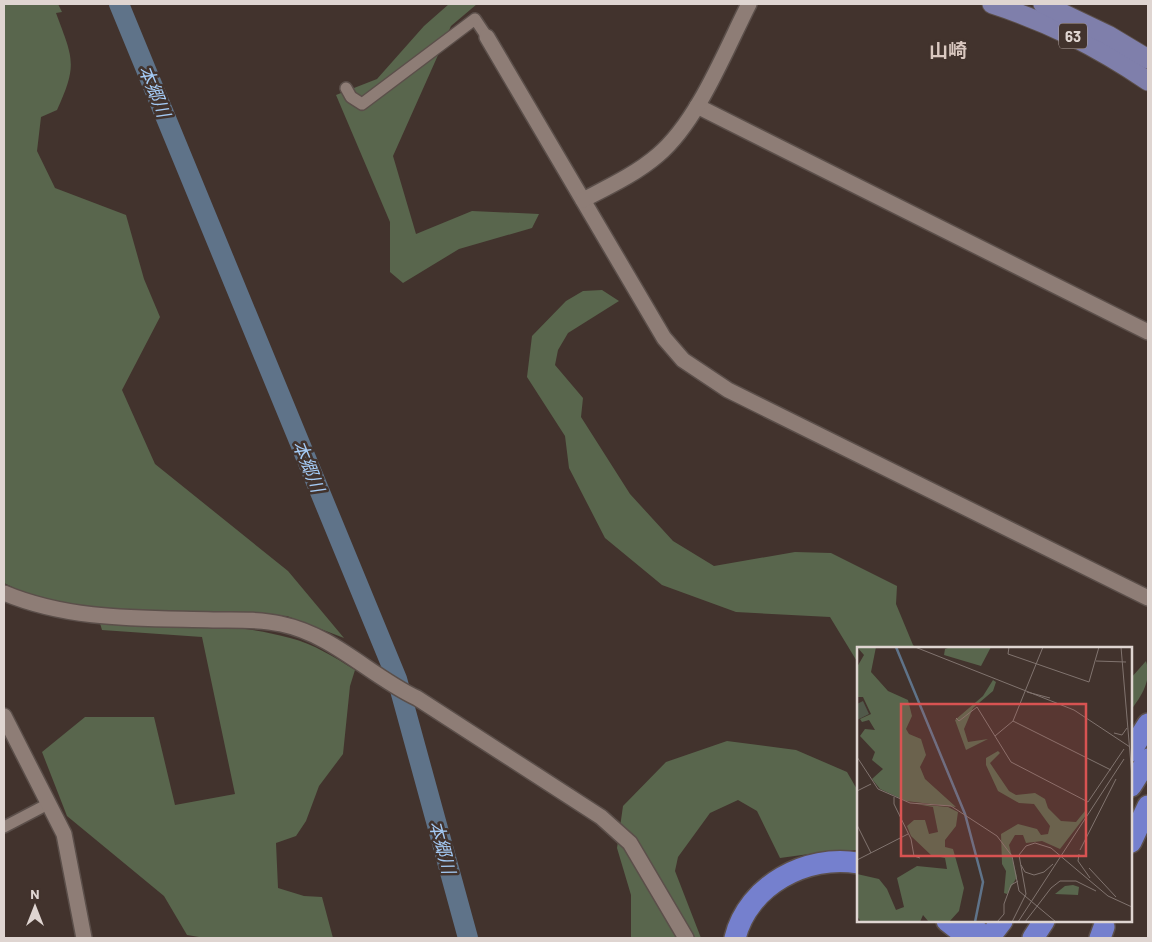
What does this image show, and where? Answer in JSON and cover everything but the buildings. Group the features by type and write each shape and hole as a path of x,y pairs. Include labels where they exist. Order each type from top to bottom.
{"highway":[{"path":"1132,746 1148,724"},
{"path":"1132,749 1148,724"},
{"path":"1132,784 1148,759"},
{"path":"1132,840 1148,806"},
{"path":"735,938 753,904 765,890 780,878 813,864 831,861 857,863"},
{"path":"747,938 759,914 782,890 797,881 831,872 857,874"},
{"path":"950,922 977,933 1000,922"},
{"path":"1007,938 1018,922"},
{"path":"1033,938 1043,922"}],"main road":[{"name":"63","path":"992,4 1041,22 1090,44 1148,81"},
{"name":"63","path":"1043,4 1108,35 1148,59"}],"street":[{"path":"583,200 636,171 658,156 674,140 697,106 748,4"},
{"path":"346,88 351,97 362,104 475,19 664,338 683,360 709,379 1148,598"},
{"path":"697,106 1148,332"},
{"path":"4,593 31,604 95,616 281,623 311,633 334,645 392,685 411,695 601,817 630,843 686,938"},
{"path":"4,716 64,834 84,938"},
{"path":"4,826 48,804"}],"green space":[{"path":"4,4 58,4 62,12 56,13 69,52 70,71 64,95 57,110 41,117 37,151 55,188 126,215 144,279 160,317 122,390 155,464 288,571 344,638 287,616 98,610 35,598 4,583"},
{"path":"449,4 477,4 451,26 393,156 416,234 472,211 539,214 532,228 459,249 403,283 390,272 390,222 336,95 377,79 424,26"},
{"path":"602,290 619,301 568,333 558,350 555,365 583,398 581,417 630,494 673,541 714,566 795,552 831,553 897,586 896,604 915,647 857,647 857,661 830,617 736,612 662,585 605,538 569,468 565,436 527,377 532,336 566,301 583,291"},
{"path":"99,620 195,624 267,633 290,638 324,651 355,670 350,686 343,754 319,786 306,821 296,836 276,843 278,888 304,896 322,897 333,938 205,938 187,935 164,896 67,816 42,752 85,717 154,717 175,805 235,794 202,637 102,630"},
{"path":"1146,661 1148,668 1147,681 1132,708 1132,677"},
{"path":"727,741 796,750 847,772 857,789 857,850 831,851 780,858 757,811 738,800 710,813 678,857 675,871 701,938 631,938 631,895 617,848 623,806 666,762"}],"waterway":[{"name":"本郷川","path":"119,4 397,679 468,938"}],"district":[{"name":"山崎","path":"948,49"}]}
